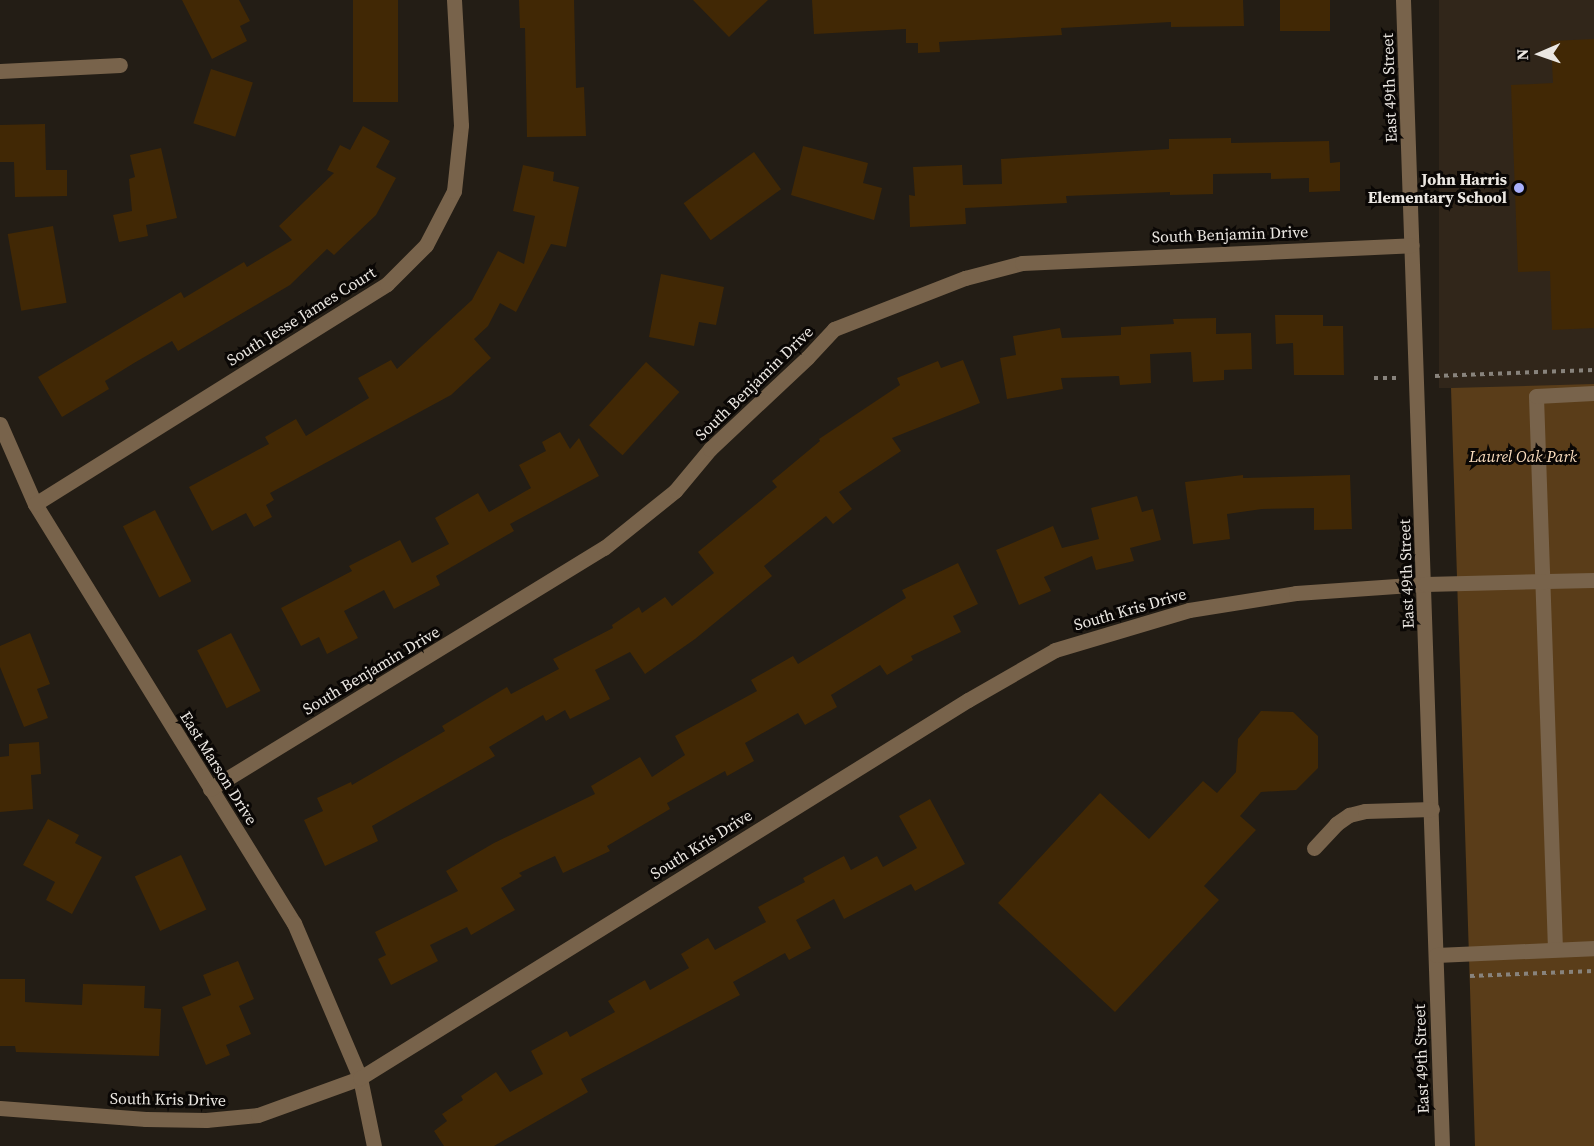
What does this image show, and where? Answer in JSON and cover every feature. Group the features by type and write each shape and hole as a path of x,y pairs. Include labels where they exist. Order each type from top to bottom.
{"street":[{"name":"South Jesse James Court","path":"35,504 387,284 426,245 454,191 461,125 454,0"},
{"name":"East 49th Street","path":"1403,0 1425,584 1442,1146"},
{"path":"0,71 120,65"},
{"name":"South Benjamin Drive","path":"210,789 604,548 675,491 710,449 807,358 834,329 965,278 1022,264 1412,245"},
{"path":"1555,949 1536,396 1594,393"},
{"name":"East Marson Drive","path":"0,424 35,504 294,923 360,1078 374,1146"},
{"name":"South Kris Drive","path":"0,1108 146,1119 206,1120 258,1115 360,1078 968,700 1055,650 1143,622 1235,602 1296,593 1425,584 1594,580"},
{"path":"1314,848 1336,824 1349,815 1365,811 1432,809"},
{"path":"1436,955 1594,948"}],"path":[{"path":"1374,378 1594,370"},
{"path":"1470,976 1594,971"}],"shaded area":[{"name":"John Harris Elementary School","path":"1439,0 1594,0 1594,388 1439,388"}],"green space":[{"name":"Laurel Oak Park","path":"1594,384 1594,1146 1475,1146 1451,388"}],"building":[{"path":"182,0 239,0 250,21 240,26 247,41 212,59"},
{"path":"353,0 398,0 398,102 353,102"},
{"path":"519,0 574,0 576,88 584,87 586,136 527,137 525,28 520,28"},
{"path":"693,0 768,0 729,37"},
{"path":"812,0 1243,0 1244,26 1171,27 1171,22 1061,28 1062,35 939,42 940,52 918,53 918,43 906,43 906,29 814,34"},
{"path":"1280,0 1330,0 1330,31 1280,31"},
{"path":"1594,39 1594,328 1552,330 1550,271 1518,272 1511,85 1553,83 1551,41"},
{"path":"211,69 253,83 235,137 193,123"},
{"path":"45,124 46,170 67,170 67,196 15,197 14,162 0,162 0,125"},
{"path":"363,126 390,141 376,167 396,178 376,215 334,255 327,249 290,285 178,351 172,341 134,363 105,381 109,389 62,417 38,377 181,292 184,298 244,262 247,267 292,240 279,226 334,173 327,170 340,145 350,150"},
{"path":"1231,138 1231,143 1329,141 1330,163 1340,162 1340,191 1309,192 1309,178 1271,179 1271,173 1213,174 1213,194 1170,195 1170,192 1066,196 1067,203 965,208 966,224 910,227 909,195 915,196 913,167 962,165 963,185 1002,184 1001,159 1169,149 1169,139"},
{"path":"803,146 868,163 863,183 882,188 874,220 791,195"},
{"path":"161,148 177,218 146,225 148,236 119,242 113,215 132,211 129,179 135,177 130,155"},
{"path":"754,152 781,189 711,240 684,203"},
{"path":"523,165 554,172 553,181 579,187 566,247 551,244 516,312 500,303 488,326 474,339 491,358 451,395 270,493 274,500 266,505 272,517 254,527 246,513 212,531 189,487 269,444 265,437 296,419 306,436 369,398 358,378 391,360 397,369 472,300 498,251 524,264 535,216 513,211"},
{"path":"53,226 67,303 21,311 8,234"},
{"path":"661,274 724,287 716,325 699,322 694,346 649,337"},
{"path":"1275,315 1323,315 1323,326 1343,326 1344,375 1294,375 1293,343 1276,344"},
{"path":"1216,318 1216,334 1251,333 1252,369 1224,370 1224,380 1193,382 1191,352 1150,354 1151,383 1120,385 1119,376 1061,378 1063,389 1007,399 1000,358 1016,355 1013,336 1060,328 1062,338 1121,335 1121,327 1174,324 1173,319"},
{"path":"963,360 980,403 892,438 901,451 839,492 852,509 833,524 826,516 764,566 772,576 695,639 645,674 630,652 595,670 610,699 570,719 565,710 546,721 543,715 489,747 495,756 372,826 378,841 325,866 304,820 323,811 317,798 351,782 352,785 445,731 442,726 507,687 511,694 559,669 553,659 613,628 612,625 639,607 642,613 665,597 672,606 714,573 698,552 777,487 772,481 820,441 819,439 900,385 897,378 938,361 941,368"},
{"path":"646,362 679,392 623,455 589,425"},
{"path":"560,432 570,449 579,438 599,476 510,524 514,531 436,576 440,585 394,609 384,590 344,611 358,638 327,654 319,637 301,646 281,608 352,571 349,566 400,540 412,563 449,544 435,518 478,493 489,512 531,488 519,465 546,451 542,442"},
{"path":"1243,475 1243,478 1350,475 1352,529 1314,530 1314,508 1262,509 1227,514 1230,539 1193,544 1185,482"},
{"path":"1137,496 1142,512 1153,509 1161,540 1130,548 1134,561 1096,570 1092,556 1044,577 1051,591 1019,605 996,550 1053,526 1062,548 1099,539 1091,508"},
{"path":"155,510 191,581 159,598 123,526"},
{"path":"958,563 978,604 953,616 961,632 911,656 913,660 887,675 880,665 831,695 837,707 805,725 798,713 745,743 754,761 727,776 725,771 667,803 670,809 607,846 610,851 563,873 555,856 519,873 522,876 501,888 515,910 471,935 467,927 430,945 438,961 391,985 378,959 386,955 375,932 458,891 446,871 494,843 595,794 591,786 640,757 652,777 685,755 675,736 757,691 751,680 793,656 798,664 906,598 902,590"},
{"path":"30,633 50,684 37,689 48,718 24,727 0,667 0,646"},
{"path":"231,633 261,691 227,708 197,650"},
{"path":"1261,711 1293,712 1318,736 1318,768 1296,790 1261,792 1240,816 1256,830 1204,886 1219,900 1115,1012 998,903 1100,793 1149,839 1203,781 1217,793 1236,772 1238,739"},
{"path":"39,742 41,774 31,775 33,809 0,812 0,757 9,756 9,744"},
{"path":"930,799 965,864 915,891 911,884 844,919 834,899 796,920 811,948 789,960 785,953 733,982 740,995 581,1079 588,1092 494,1146 444,1146 434,1131 447,1121 442,1114 463,1100 461,1096 496,1072 510,1092 543,1074 531,1051 567,1031 570,1037 615,1012 608,1001 645,980 650,990 689,968 681,954 708,938 715,950 766,922 758,907 805,882 803,878 844,856 851,870 877,856 883,867 917,848 899,816"},
{"path":"48,819 79,835 75,843 102,857 72,914 46,900 55,882 23,865"},
{"path":"181,855 206,909 160,931 135,877"},
{"path":"238,961 254,999 239,1006 251,1034 226,1045 230,1055 206,1065 182,1007 211,995 203,975"},
{"path":"0,979 25,979 25,1002 82,1005 83,984 145,986 144,1008 161,1009 159,1056 16,1052 15,1046 0,1046"}],"place":[{"name":"John Harris Elementary School","path":"1519,188"}]}
